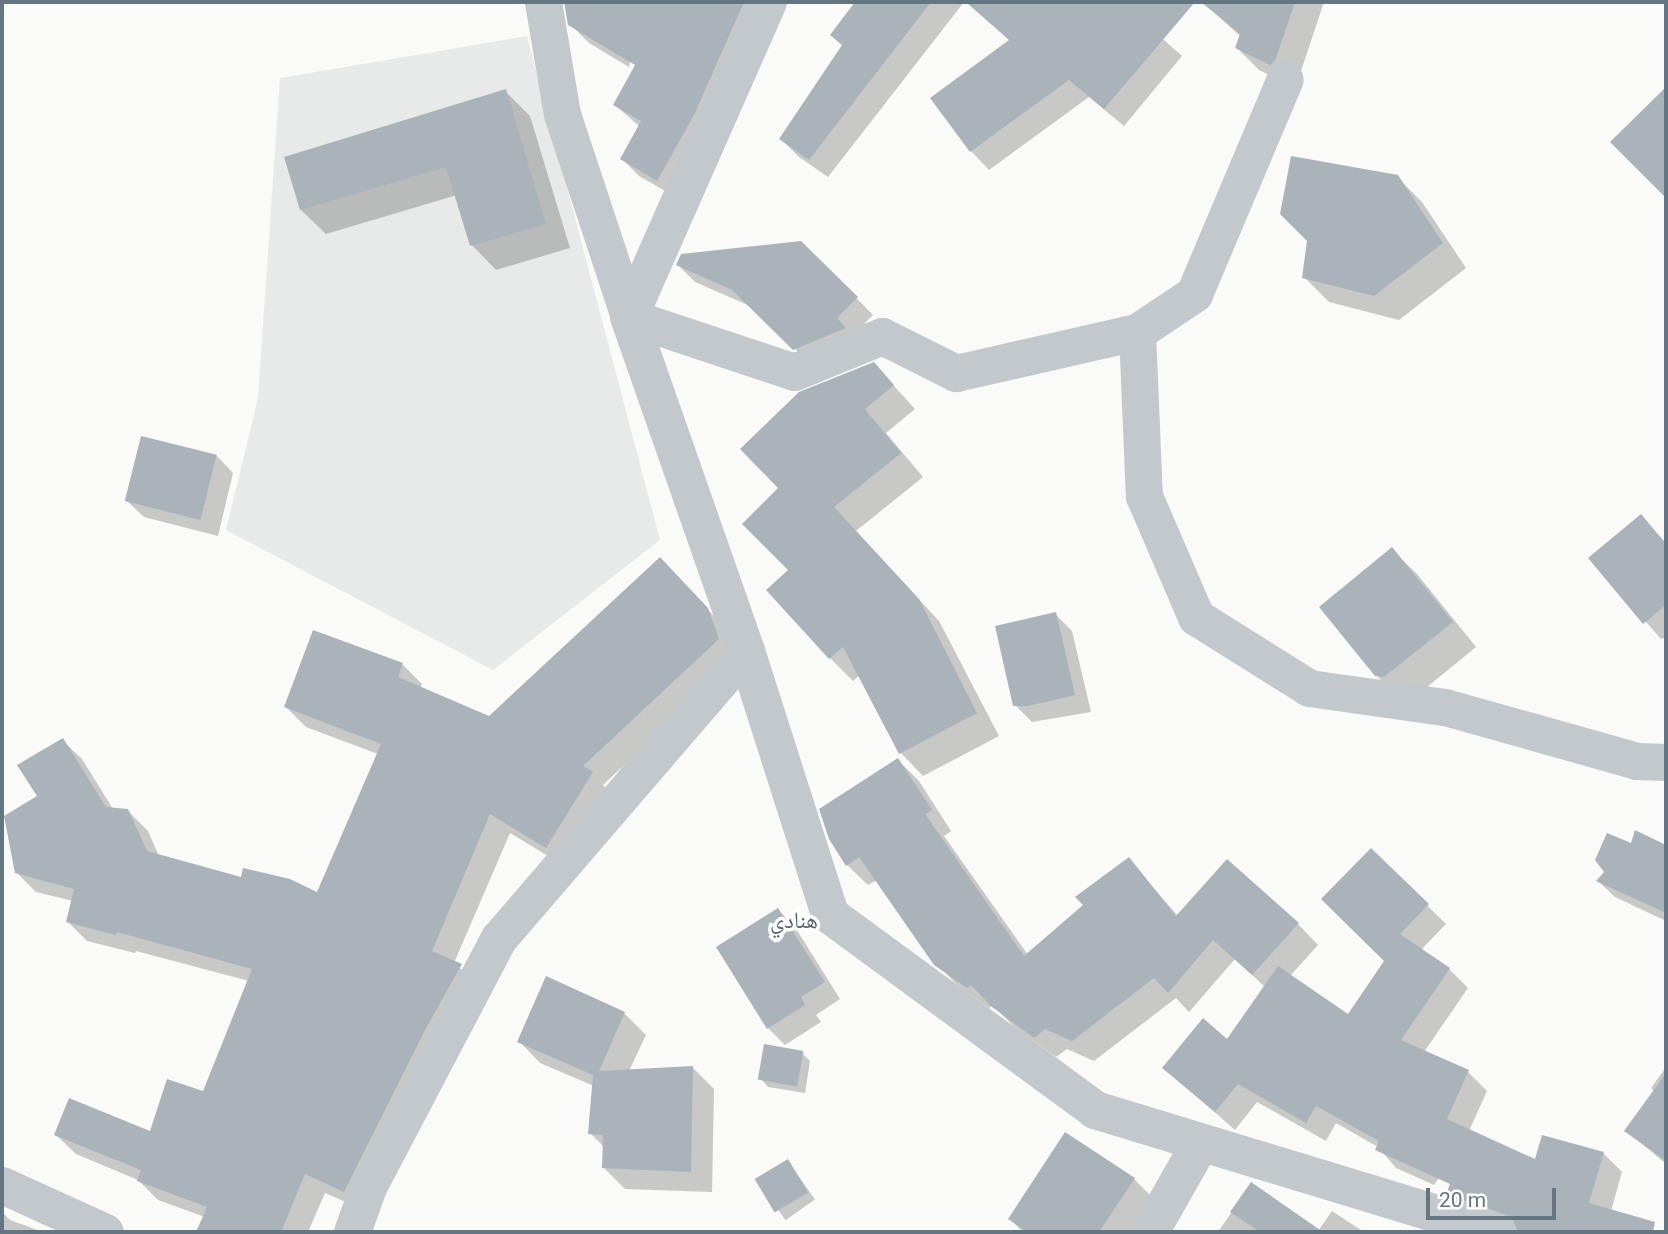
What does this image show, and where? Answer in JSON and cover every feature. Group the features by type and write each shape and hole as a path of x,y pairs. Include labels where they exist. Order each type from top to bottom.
{"street":[{"path":"543,2 562,114 629,317 746,652 830,915 1095,1110 1497,1232"},
{"path":"629,317 768,2"},
{"path":"629,317 794,372 883,336 956,373 1137,332 1194,294 1285,79"},
{"path":"1137,332 1144,496 1196,617 1310,688 1445,707 1637,761 1666,762"},
{"path":"352,1232 368,1187 499,937 746,652"},
{"path":"1150,1232 1200,1144"},
{"path":"2,1185 105,1232"}],"shaded area":[{"path":"527,36 660,540 493,670 226,530 258,398 280,78"}],"building":[{"path":"564,2 744,2 694,115 657,181 620,159 641,121 613,105 635,65 568,25"},
{"path":"855,2 931,2 809,160 779,139 842,45 830,35"},
{"path":"966,2 1195,2 1104,109 1069,80 970,152 930,98 1009,40"},
{"path":"1201,2 1295,2 1275,61 1270,65 1235,48 1240,34"},
{"path":"1666,87 1666,198 1610,142"},
{"path":"506,89 546,224 470,246 446,167 300,210 284,157"},
{"path":"1291,156 1398,175 1443,243 1374,296 1302,278 1307,241 1280,214"},
{"path":"801,241 858,297 837,318 846,328 793,350 732,290 676,265 681,254"},
{"path":"874,362 894,385 865,409 901,453 834,507 919,599 977,713 899,754 843,647 829,659 766,590 788,570 742,524 778,488 740,449 799,392"},
{"path":"141,436 217,455 200,520 125,501"},
{"path":"1641,514 1666,544 1666,605 1643,624 1588,558"},
{"path":"1392,547 1453,622 1384,677 1375,676 1319,607"},
{"path":"660,557 708,608 719,639 583,766 593,772 546,848 490,814 432,951 462,964 425,1030 344,1192 305,1174 281,1232 196,1232 207,1207 137,1181 141,1170 54,1135 69,1098 150,1131 167,1079 203,1091 252,969 117,932 116,935 66,922 74,889 15,873 4,816 37,796 17,765 63,738 106,807 128,809 147,851 241,877 243,868 290,879 317,892 381,744 284,707 313,630 403,663 398,677 489,716"},
{"path":"1056,612 1075,695 1028,706 1013,706 995,626"},
{"path":"898,758 932,810 925,814 1024,956 1083,905 1075,897 1129,857 1176,916 1227,859 1299,923 1252,975 1213,940 1168,993 1154,978 1072,1041 1045,1029 1034,1038 992,1007 971,985 967,988 934,965 859,857 846,866 829,839 819,809"},
{"path":"1635,830 1666,845 1666,913 1596,881 1604,872 1595,860 1607,833 1631,843"},
{"path":"1371,848 1429,904 1400,934 1450,968 1401,1040 1469,1070 1447,1119 1535,1159 1542,1135 1604,1152 1589,1203 1655,1222 1653,1232 1518,1232 1512,1217 1446,1194 1450,1184 1375,1150 1379,1141 1316,1106 1306,1123 1238,1084 1215,1112 1162,1068 1203,1018 1227,1039 1278,966 1348,1014 1384,961 1321,899"},
{"path":"778,908 825,982 801,997 805,1005 767,1029 716,947"},
{"path":"546,976 625,1012 599,1071 693,1066 691,1172 602,1168 603,1135 588,1134 593,1075 517,1042"},
{"path":"764,1044 803,1051 797,1086 758,1079"},
{"path":"1666,1073 1666,1161 1624,1131"},
{"path":"1065,1132 1135,1178 1099,1232 1027,1232 1008,1219"},
{"path":"788,1159 808,1192 775,1213 755,1179"},
{"path":"1251,1182 1323,1232 1260,1232 1230,1212"}],"district":[{"name":"هنادي","path":"794,921"}]}
